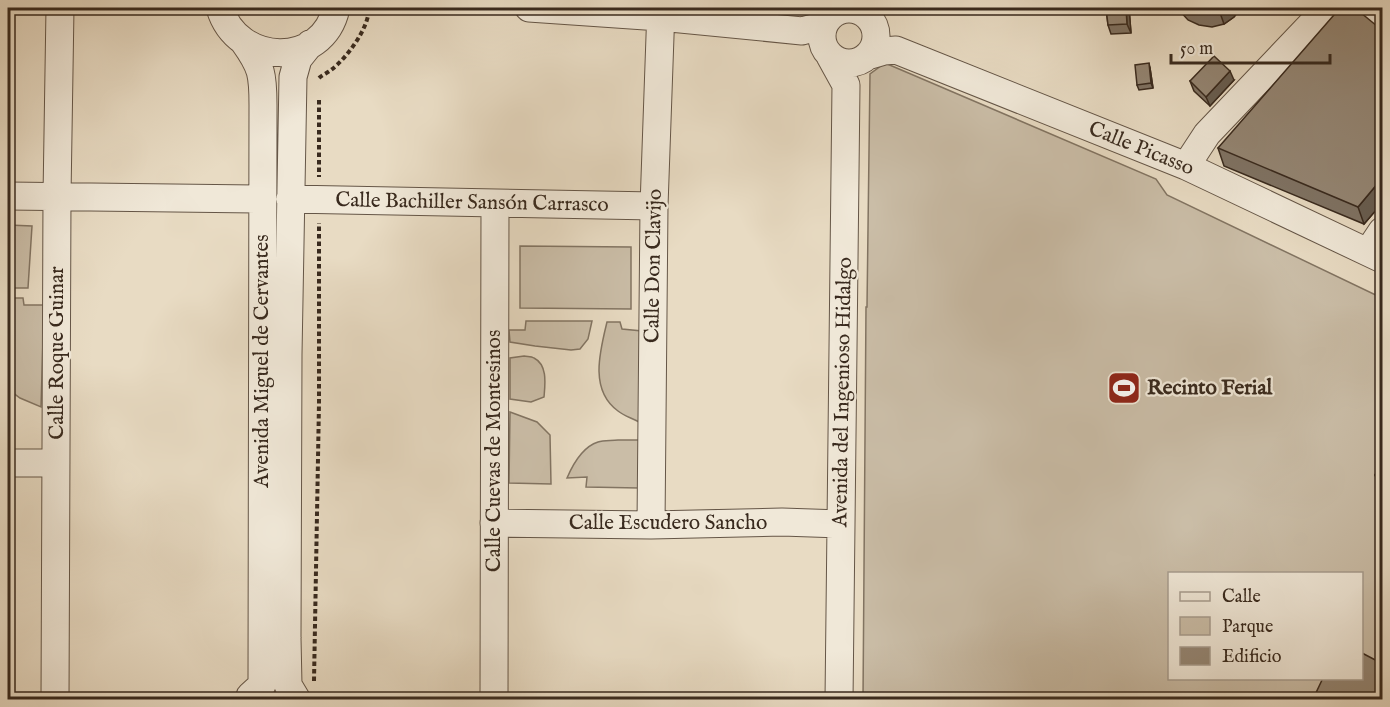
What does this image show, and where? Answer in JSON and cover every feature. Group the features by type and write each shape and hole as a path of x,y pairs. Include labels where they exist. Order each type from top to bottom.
{"street":[{"name":"Calle Roque Guinar","path":"55,699 60,8"},
{"name":"Avenida Miguel de Cervantes","path":"220,8 229,27 254,55 262,72 263,199 282,691"},
{"name":"Avenida Miguel de Cervantes","path":"282,691 293,77 298,59 310,44 323,34 334,17 336,8"},
{"path":"529,8 660,12 839,25 837,60 844,63 852,63 884,51 896,50"},
{"path":"1186,166 1207,134 1327,8"},
{"path":"1362,8 1383,23"},
{"name":"Calle Don Clavijo","path":"651,525 654,206 660,12"},
{"name":"Calle Picasso","path":"839,25 887,38 896,50 1186,166 1378,247"},
{"name":"Avenida del Ingenioso Hidalgo","path":"839,699 846,85 839,25 876,34 875,42 846,85"},
{"path":"244,42 264,51 282,53 310,44"},
{"path":"8,196 263,199"},
{"name":"Calle Bachiller Sansón Carrasco","path":"290,199 654,206"},
{"name":"Calle Cuevas de Montesinos","path":"494,699 495,203"},
{"path":"8,463 57,463"},
{"name":"Calle Escudero Sancho","path":"494,523 651,525 782,522 841,524"}],"path":[{"path":"319,88 319,77 332,69 348,53 369,15 369,8"},
{"path":"282,691 319,403 319,99"}],"green space":[{"name":"Recinto Ferial","path":"885,63 1156,179 1167,195 1382,298 1382,477 1377,491 1382,494 1382,699 863,700 870,74"},
{"path":"8,225 32,226 28,288 8,288"},
{"path":"520,246 631,247 631,309 520,308"},
{"path":"8,298 23,298 24,305 44,305 41,407 20,398 8,389"},
{"path":"526,321 592,321 588,339 580,349 571,350 510,342 509,330 525,330"},
{"path":"607,322 620,322 622,329 642,331 639,422 618,411 603,392 599,370"},
{"path":"533,357 538,361 542,365 545,376 544,397 531,402 510,399 510,358"},
{"path":"510,412 537,422 550,435 551,484 509,483"},
{"path":"618,440 640,440 639,488 586,487 587,477 567,478 575,462 592,444"}],"building":[{"path":"1106,8 1126,8 1127,24 1108,25"},
{"path":"1186,8 1224,8 1207,14"},
{"path":"1340,8 1355,8 1383,31 1383,177 1358,207 1218,148"},
{"path":"1214,56 1230,71 1206,97 1190,81"},
{"path":"1149,63 1151,83 1137,85 1135,65"},
{"path":"1383,460 1383,479 1375,475"},
{"path":"1363,654 1383,664 1383,699 1313,699 1322,680 1363,680"}],"place":[{"name":"Recinto Ferial","path":"1124,388"}]}
